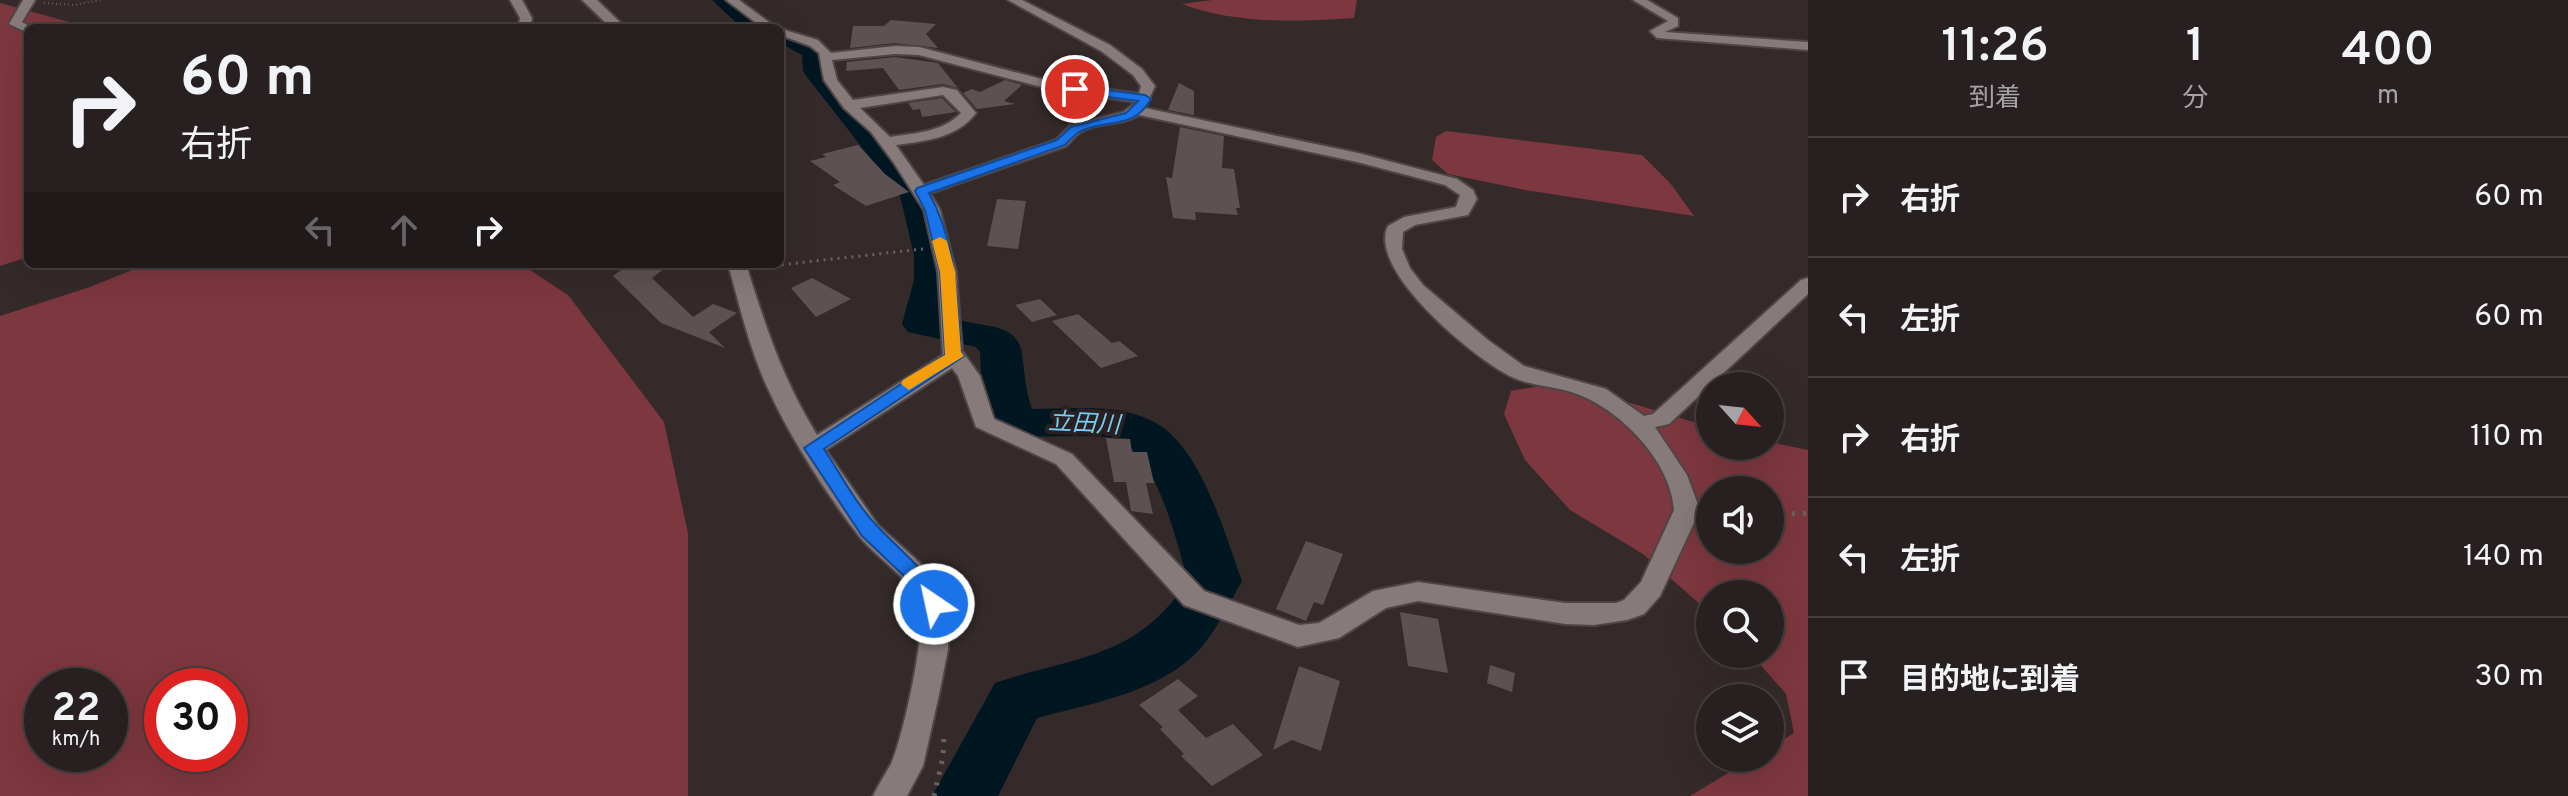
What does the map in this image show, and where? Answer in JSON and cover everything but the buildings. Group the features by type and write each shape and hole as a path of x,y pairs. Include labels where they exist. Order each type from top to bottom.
{"street":[{"path":"24,27 15,24 28,0"},
{"path":"516,0 526,18 525,24"},
{"path":"588,0 596,3 614,24"},
{"path":"732,0 765,24"},
{"path":"921,191 1061,143 1075,129 1130,116 1142,105 1148,86 1119,58 1014,0"},
{"path":"1639,0 1674,20 1674,24 1656,31 1661,35 1808,46"},
{"path":"784,32 814,43 825,52 826,68 849,105 886,142 932,210 947,272 952,353 969,376 984,422 1009,437 1053,451 1064,459 1194,598 1298,636 1315,637 1334,630 1373,602 1407,592 1425,591 1536,611 1615,613 1633,608 1650,589 1687,510 1687,497 1658,444 1640,424 1607,398 1568,384 1535,381 1516,371 1413,286 1394,257 1390,241 1394,230 1410,221 1462,211 1469,199 1467,193 1451,182 1049,85 949,56 919,51 885,51 826,57"},
{"path":"849,105 943,91 952,93 969,113 963,121 942,131 886,142"},
{"path":"738,268 761,345 780,392 813,448 869,531 911,570 934,604 934,649 922,705 907,766 889,796"},
{"path":"1640,424 1661,419 1808,284"},
{"path":"813,448 956,356"}],"path":[{"path":"28,0 67,6 101,0"},
{"path":"784,262 941,247"},
{"path":"1784,514 1808,513"}],"shaded area":[{"path":"1212,0 1357,0 1354,18 1311,20 1245,18 1202,11 1182,4"},
{"path":"0,3 76,24 24,24 24,258 0,266"},
{"path":"1446,131 1642,155 1670,183 1694,216 1525,190 1448,174 1432,160 1436,137"},
{"path":"137,268 527,268 568,295 664,422 688,533 688,796 0,796 0,316"},
{"path":"1545,385 1634,404 1696,423 1696,460 1784,460 1784,445 1808,450 1808,796 1690,796 1730,772 1784,772 1784,739 1794,733 1784,684 1777,684 1763,668 1784,668 1784,580 1696,580 1696,601 1643,554 1570,510 1525,460 1504,414 1511,391"}],"waterway":[{"name":"立田川","path":"723,0 751,24"},
{"name":"立田川","path":"784,37 803,44 814,53 816,71 916,195 932,255 933,280 922,324 935,324 962,334 988,336 1001,349 1004,392 1015,422 1120,425 1139,432 1156,446 1182,489 1215,581 1185,627 1155,653 1118,671 1016,700 965,796"}],"slow traffic":[{"path":"909,384 956,356 952,353 947,272 940,241"}],"route":[{"path":"934,604 911,570 869,531 813,448 942,362 956,356 952,353 947,272 932,210 921,191 932,190 967,173 1061,143 1075,129 1130,116 1138,111 1145,99 1075,89"}]}
